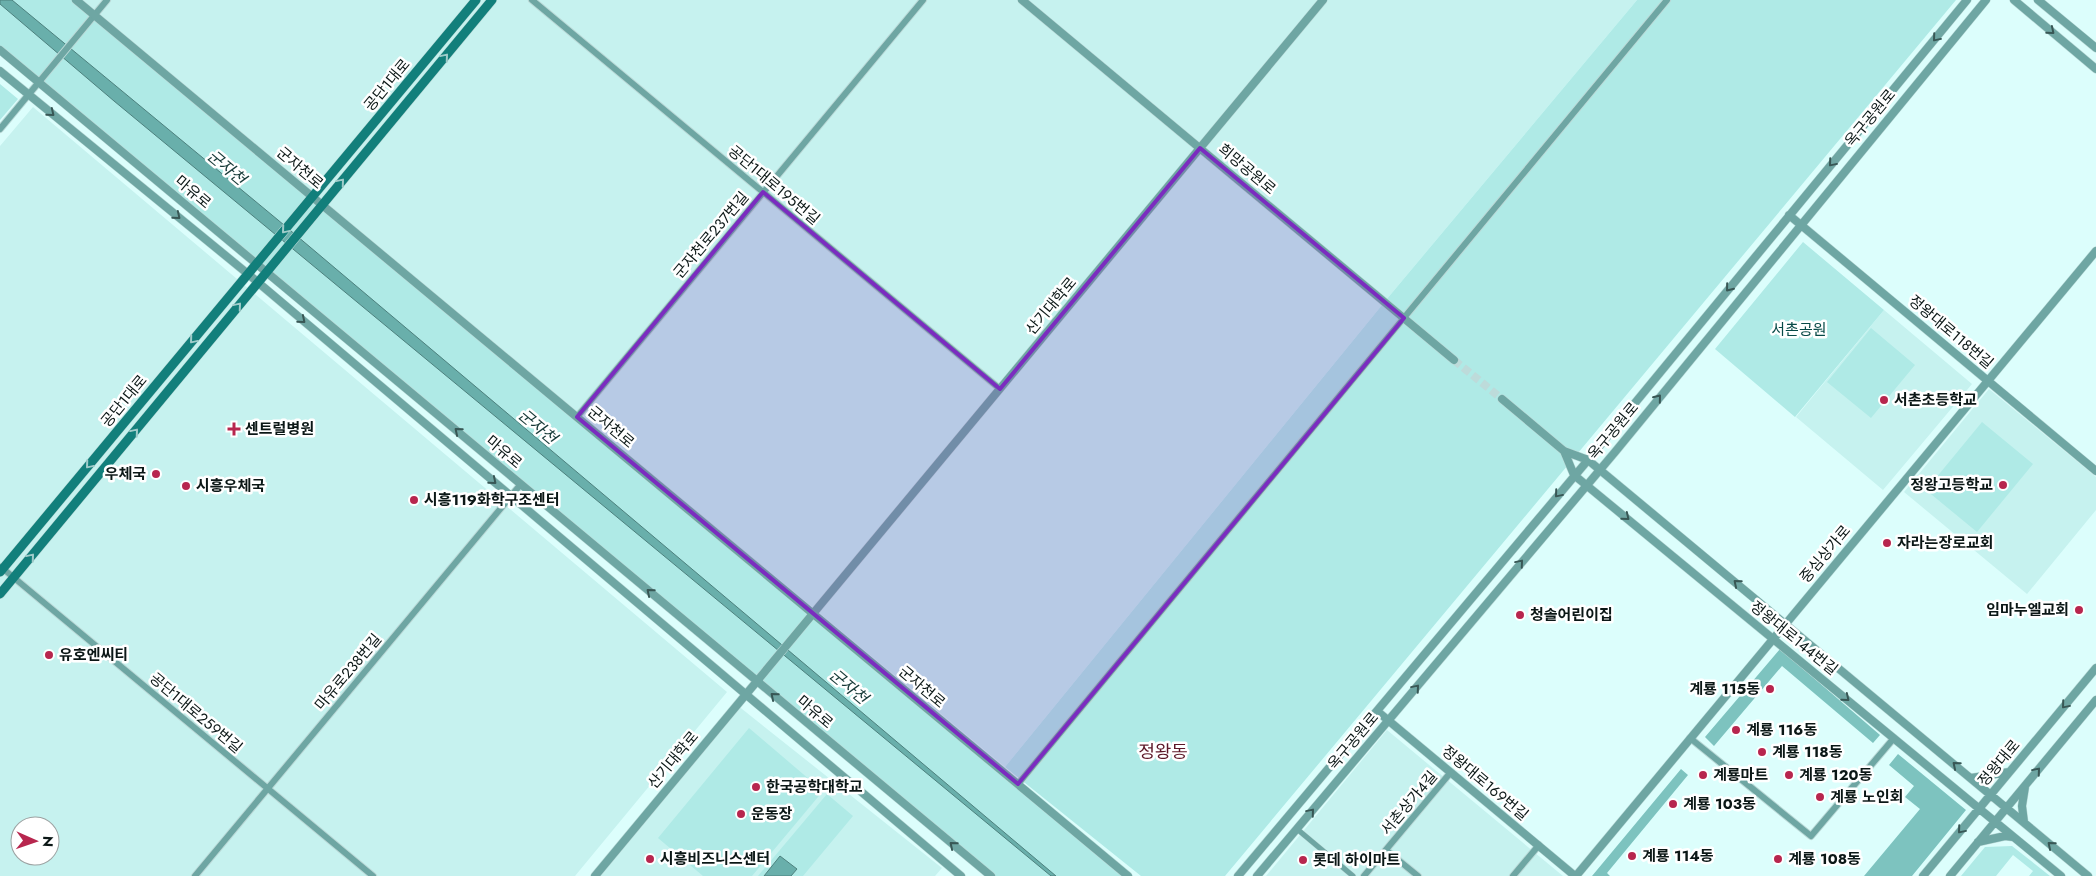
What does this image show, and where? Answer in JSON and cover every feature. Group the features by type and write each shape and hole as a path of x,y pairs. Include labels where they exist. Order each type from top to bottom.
{"main road":[{"name":"공단1대로","path":"1,569 476,0"},
{"path":"0,594 492,0"}],"street":[{"name":"군자천로","path":"76,0 1128,876"},
{"path":"0,129 107,0"},
{"name":"공단1대로195번길","path":"532,0 1000,389"},
{"name":"군자천로237번길","path":"577,417 923,0"},
{"name":"희망공원로","path":"1022,0 1454,360"},
{"name":"산기대학로","path":"595,876 1323,0"},
{"path":"1018,784 1667,0"},
{"name":"옥구공원로","path":"1238,876 1588,460 1967,0"},
{"path":"1985,2 1991,0"},
{"path":"2013,0 2096,68"},
{"path":"2038,0 2096,48"},
{"name":"옥구공원로","path":"1257,876 1600,470 1800,224 1985,2"},
{"name":"마유로","path":"0,50 990,876"},
{"name":"마유로","path":"0,71 258,282 961,876"},
{"name":"정왕대로118번길","path":"1789,215 2096,471"},
{"name":"중심상가로","path":"1576,876 2096,251"},
{"path":"1502,399 1564,451 1574,475"},
{"name":"정왕대로144번길","path":"1564,451 1588,460 2088,876"},
{"name":"정왕대로144번길","path":"1574,475 2061,876"},
{"name":"마유로238번길","path":"195,876 521,484"},
{"name":"공단1대로259번길","path":"1,569 373,876"},
{"name":"정왕대로","path":"1923,876 2096,668"},
{"path":"1950,876 2096,700"},
{"name":"정왕대로169번길","path":"1377,711 1576,876"},
{"path":"1690,738 1811,836 1894,738"},
{"name":"서촌상가4길","path":"1364,876 1451,772"},
{"path":"1971,778 2009,772"},
{"path":"2024,822 2022,806 2025,786"},
{"path":"1297,829 1353,876"},
{"path":"1978,842 2005,836 2015,838"},
{"path":"1513,876 1538,845"},
{"name":"서촌상가4길","path":"1386,850 1418,876"}],"highlighted area":[{"path":"1200,148 1404,318 1018,784 577,417 763,192 1000,389"}],"shaded area":[{"path":"0,0 12,0 278,220 1056,876 1051,876 114,101 0,4"},
{"path":"80,0 1637,0 1391,294 1005,767"},
{"path":"33,107 727,692 575,876 0,876 0,146"},
{"name":"서촌초등학교","path":"1884,310 1972,384 1883,490 1796,417"},
{"name":"정왕고등학교","path":"1989,389 2096,477 2096,510 2027,594 1904,492"},
{"path":"1780,649 1880,735 1873,743 1782,666 1714,746 1705,737"},
{"name":"한국공학대학교","path":"737,705 942,868 935,876 599,876"},
{"path":"1387,730 1563,876 1266,876"},
{"path":"1898,754 1966,810 1912,876 1864,876 1920,809 1905,797 1914,786 1889,765"},
{"path":"1681,769 1688,775 1607,873 1610,876 1592,876"},
{"path":"780,856 797,869 791,876 764,876"}],"green space":[{"path":"0,0 76,0 1128,876 991,876 0,50"},
{"path":"1637,0 1956,0 1225,876 1141,876 1005,767 1391,294"},
{"path":"0,84 18,99 0,120"},
{"name":"서촌공원","path":"1803,242 1884,310 1795,417 1715,349"},
{"path":"1871,328 1915,365 1871,418 1827,382"},
{"path":"1982,422 2033,464 1977,532 1926,490"},
{"name":"운동장","path":"749,728 823,791 752,876 703,876 658,838"},
{"path":"827,794 853,816 803,876 758,876"},
{"path":"2012,846 2050,876 2029,876 2033,871 2013,855 1996,876 1961,876 1985,847"}],"tunnel":[{"path":"1454,360 1502,399"}],"place":[{"name":"서촌초등학교","path":"1884,400"},
{"name":"센트럴병원","path":"234,429"},
{"name":"우체국","path":"156,474"},
{"name":"정왕고등학교","path":"2003,485"},
{"name":"시흥우체국","path":"186,486"},
{"name":"시흥119화학구조센터","path":"414,500"},
{"name":"자라는장로교회","path":"1887,543"},
{"name":"임마누엘교회","path":"2079,610"},
{"name":"청솔어린이집","path":"1520,615"},
{"name":"유호엔씨티","path":"49,655"},
{"name":"계룡 115동","path":"1770,689"},
{"name":"계룡 116동","path":"1736,730"},
{"name":"계룡 118동","path":"1762,752"},
{"name":"계룡마트","path":"1703,775"},
{"name":"계룡 120동","path":"1789,775"},
{"name":"한국공학대학교","path":"756,787"},
{"name":"계룡 노인회","path":"1820,797"},
{"name":"계룡 103동","path":"1673,804"},
{"name":"운동장","path":"741,814"},
{"name":"계룡 114동","path":"1632,856"},
{"name":"시흥비즈니스센터","path":"650,859"},
{"name":"계룡 108동","path":"1778,859"},
{"name":"롯데 하이마트","path":"1303,860"}],"district":[{"name":"정왕동","path":"1163,752"}],"water label":[{"name":"군자천","path":"227,167"},
{"name":"군자천","path":"538,426"},
{"name":"군자천","path":"849,686"}]}
